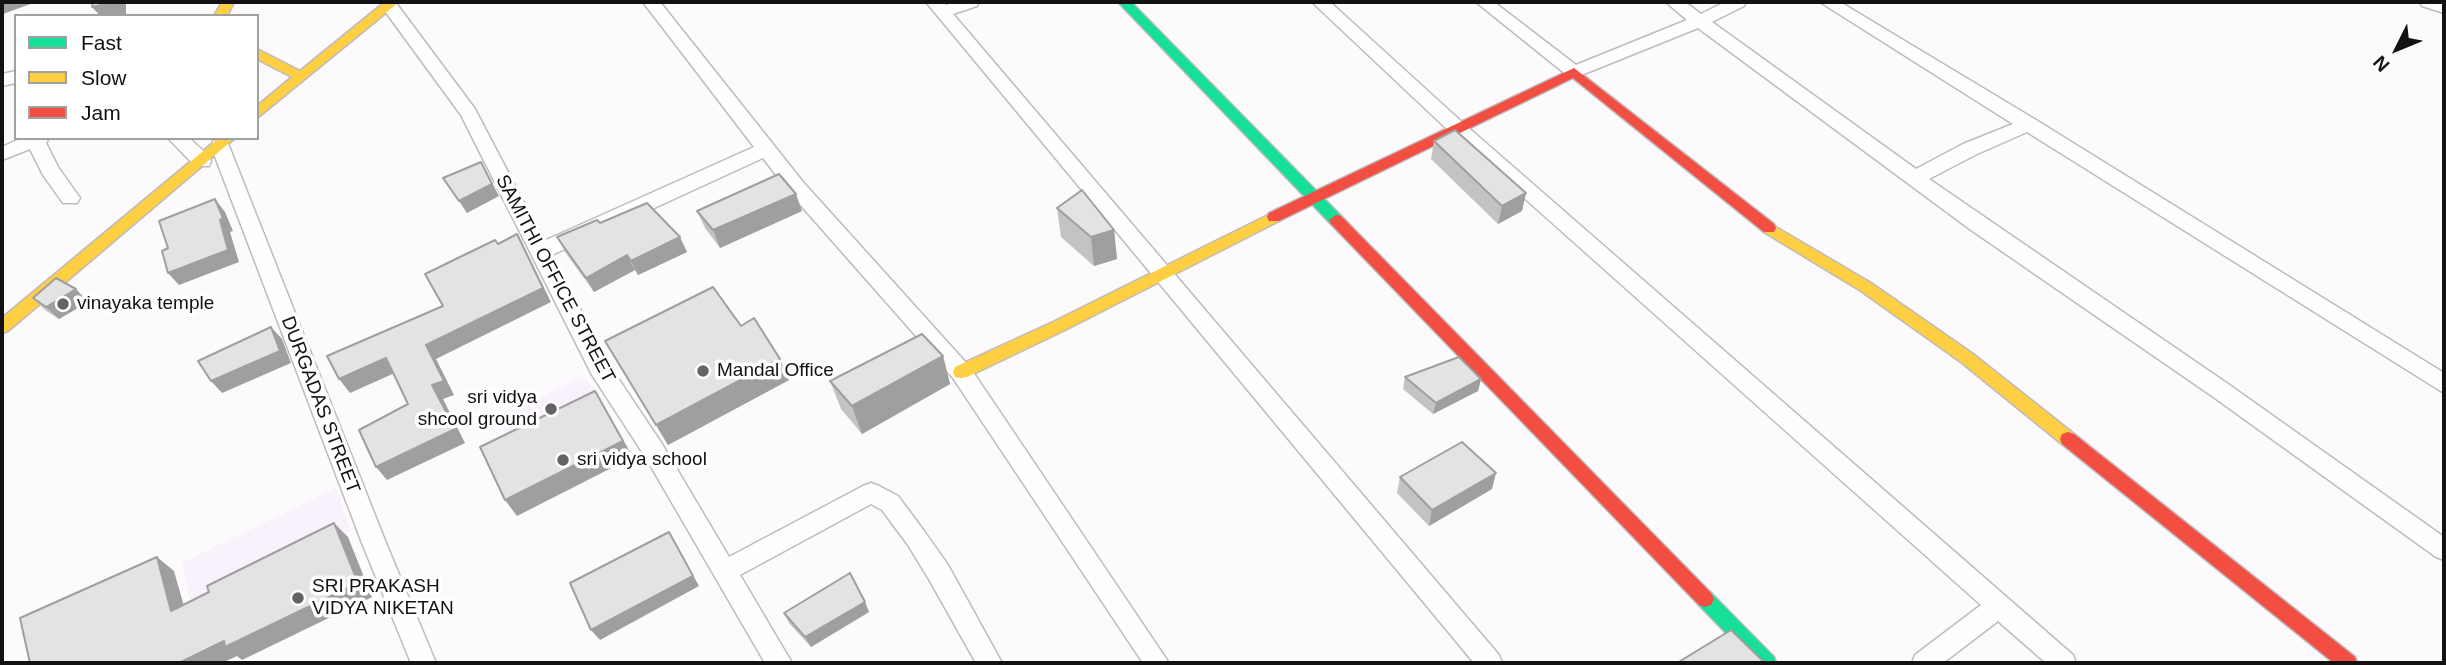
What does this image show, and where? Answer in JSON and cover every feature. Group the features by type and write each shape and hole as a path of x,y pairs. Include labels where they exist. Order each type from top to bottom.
{"street":[{"path":"651,2 796,187 961,372 1157,663"},
{"path":"939,7 971,2"},
{"path":"1124,2 1767,663"},
{"path":"1320,2 1456,127 2064,663"},
{"path":"1484,2 1766,226 1866,287 1967,358 2348,663"},
{"path":"1674,2 1978,225 2220,390 2444,550"},
{"path":"961,372 1456,127 1574,72 1738,2"},
{"path":"1829,2 2030,124 2444,384"},
{"path":"2428,2 2444,8"},
{"path":"259,111 300,75 392,4"},
{"name":"SAMITHI OFFICE STREET","path":"392,4 469,113 600,369 654,451 779,663"},
{"path":"939,7 1490,663"},
{"path":"261,56 300,75"},
{"path":"1915,178 1970,149 2030,124"},
{"path":"2,154 36,140"},
{"path":"38,140 50,170 70,198"},
{"path":"179,140 202,161"},
{"path":"2,327 224,142"},
{"name":"DURGADAS STREET","path":"224,142 369,530 424,663"},
{"path":"539,252 766,149"},
{"path":"724,572 871,493 890,503 916,538 939,573 989,663"},
{"path":"1933,661 1999,606"}],"shaded area":[{"name":"sri vidya shcool ground","path":"583,377 605,401 511,442 497,417"},
{"path":"336,488 351,531 193,610 182,563"}],"building":[{"path":"93,2 115,2 92,7"},
{"path":"1455,130 1526,193 1502,206 1434,141"},
{"path":"481,162 492,184 459,201 443,178"},
{"path":"779,174 796,194 713,230 697,211"},
{"path":"1082,190 1114,230 1091,237 1057,208"},
{"path":"215,199 223,218 220,220 228,250 168,273 162,251 168,248 159,221"},
{"path":"647,203 680,237 631,261 627,255 586,278 557,237"},
{"path":"517,234 543,288 426,345 444,381 432,385 455,429 376,467 359,430 408,404 386,358 339,379 327,356 443,306 425,274 495,240 498,244"},
{"path":"56,278 76,289 46,307 33,298"},
{"name":"Mandal Office","path":"713,287 741,326 754,318 780,359 656,425 605,341"},
{"path":"271,327 280,351 211,381 198,361"},
{"path":"922,334 943,356 852,406 830,381"},
{"path":"1459,357 1481,379 1436,403 1405,377"},
{"name":"sri vidya school","path":"595,391 623,441 505,500 480,447"},
{"path":"1462,442 1496,473 1432,510 1400,477"},
{"path":"334,523 358,583 225,647 224,641 179,663 30,663 20,618 157,557 171,611 209,592 207,586"},
{"path":"669,532 693,576 591,630 570,583"},
{"path":"850,573 865,602 805,637 784,613"},
{"path":"1731,630 1765,663 1677,663"}],"traffic: fast":[{"path":"1124,2 1336,220"},
{"path":"1705,599 1767,663"}],"traffic: slow":[{"path":"221,14 228,2"},
{"path":"259,111 393,2"},
{"path":"259,54 300,76"},
{"path":"2,327 226,140"},
{"path":"961,372 1059,326 1274,217"},
{"path":"1769,228 1866,287 1967,358 2068,439"}],"traffic: jam":[{"path":"1274,217 1574,72 1769,228"},
{"path":"1336,220 1705,599"},
{"path":"2068,439 2348,663"}],"place":[{"name":"vinayaka temple","path":"63,304"},
{"name":"Mandal Office","path":"703,371"},
{"name":"sri vidya shcool ground","path":"551,409"},
{"name":"sri vidya school","path":"563,460"},
{"name":"SRI PRAKASH VIDYA NIKETAN","path":"298,598"}]}
